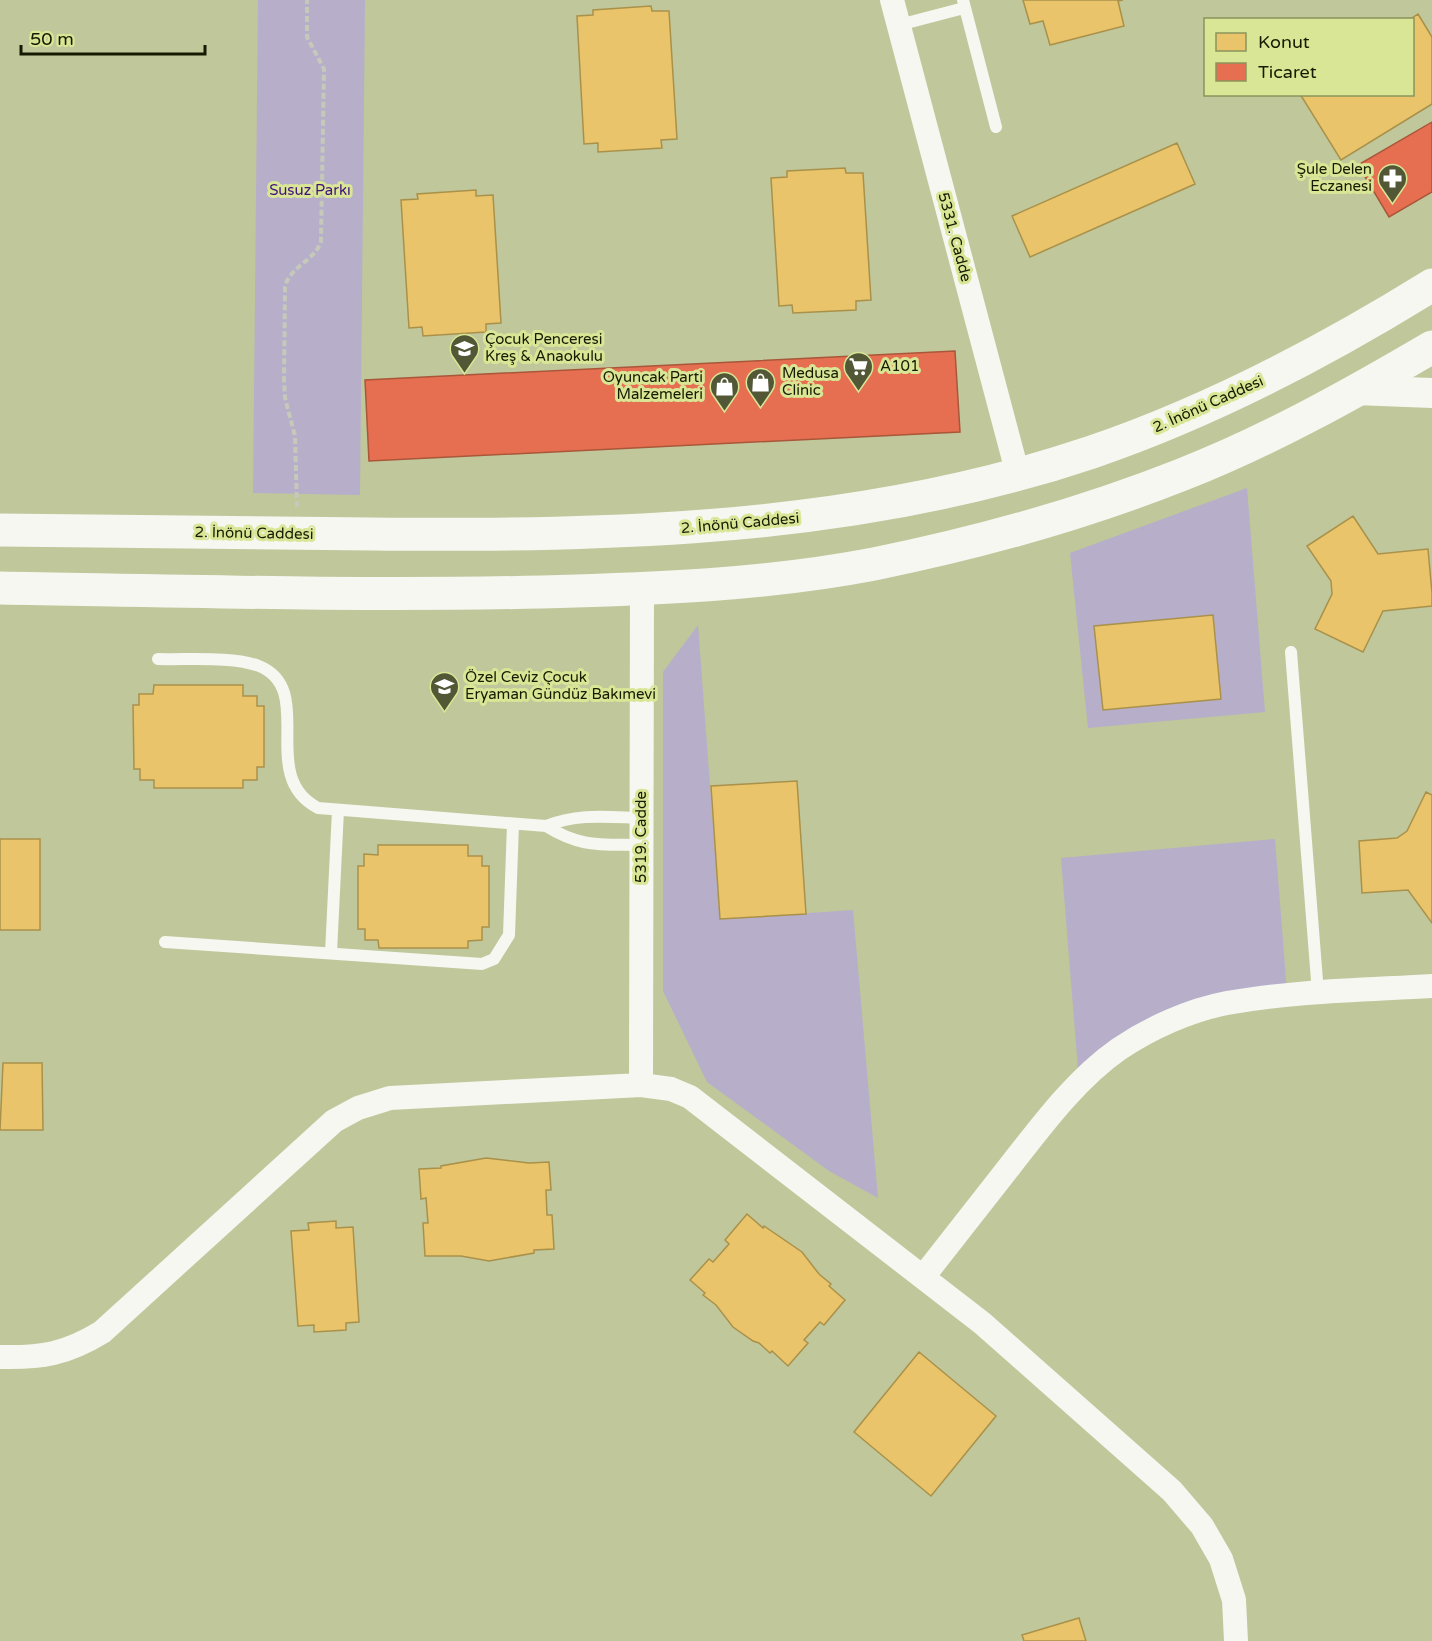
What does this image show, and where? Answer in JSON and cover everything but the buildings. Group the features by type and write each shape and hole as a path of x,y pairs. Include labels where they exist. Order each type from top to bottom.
{"main road":[{"name":"2. İnönü Caddesi","path":"0,530 545,535 795,520 957,490 1018,475 1093,452 1178,420 1243,390 1371,323 1432,285"},
{"path":"0,588 429,595 642,589 800,576 874,564 1032,525 1110,501 1183,474 1256,441 1432,347"},
{"path":"1018,475 1032,525"}],"street":[{"name":"5331. Cadde","path":"892,0 1018,475"},
{"path":"1355,390 1432,393"},
{"name":"5319. Cadde","path":"640,1085 642,589"},
{"path":"923,1277 1033,1136 1073,1090 1119,1049 1190,1013 1227,1003 1318,993 1432,986"},
{"path":"0,1357 39,1358 76,1348 102,1332 334,1121 358,1108 390,1098 640,1085 671,1089 690,1097 982,1323 1155,1476 1202,1526 1221,1559 1234,1600 1236,1641"}],"lane":[{"path":"899,25 964,4 996,127"},
{"path":"1291,652 1318,993"},
{"path":"158,659 248,663 270,671 283,688 286,700 288,770 291,782 305,801 318,808 546,826 566,818 582,816 641,818"},
{"path":"331,953 338,810"},
{"path":"165,942 482,964 494,959 509,935 513,824"},
{"path":"546,826 563,837 584,844 641,845"}],"path":[{"path":"298,533 296,436 285,398 284,380 285,287 288,278 317,249 321,240 324,69 307,38 307,0"}],"green space":[{"name":"Susuz Parkı","path":"258,0 365,0 360,495 253,493"},
{"path":"1247,488 1265,712 1088,728 1070,553"},
{"path":"698,625 720,919 853,910 878,1198 829,1171 707,1082 663,991 663,672"},
{"path":"1275,839 1287,992 1223,999 1078,1069 1061,858"}],"place":[{"name":"Şule Delen Eczanesi","path":"1393,204"},
{"name":"Çocuk Penceresi Kreş & Anaokulu","path":"464,374"},
{"name":"A101","path":"859,392"},
{"name":"Medusa Clinic","path":"761,408"},
{"name":"Oyuncak Parti Malzemeleri","path":"724,412"},
{"name":"Özel Ceviz Çocuk Eryaman Gündüz Bakımevi","path":"444,712"}]}
